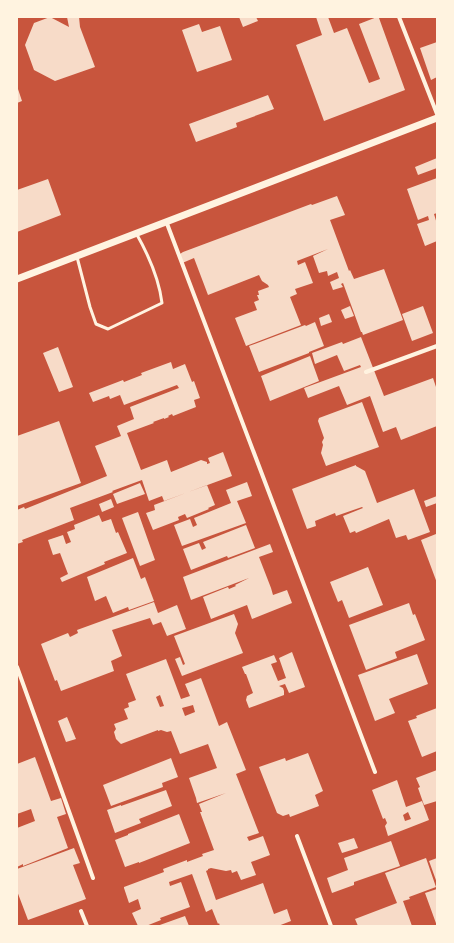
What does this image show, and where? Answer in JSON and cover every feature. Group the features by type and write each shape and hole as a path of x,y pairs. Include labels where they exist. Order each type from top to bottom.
{"street":[{"path":"399,17 437,114"},
{"path":"17,279 76,255 437,118"},
{"path":"166,221 375,772"},
{"path":"366,372 437,346"},
{"path":"17,667 93,878"},
{"path":"297,836 331,926"},
{"path":"81,911 87,926"}],"lane":[{"path":"76,255 84,287 96,324 108,329 162,303 161,289 142,243 136,233"}],"building":[{"path":"50,17 69,27 67,17 79,17 80,27 95,67 55,81 34,70 25,45 34,23"},
{"path":"239,17 256,17 258,21 243,27"},
{"path":"316,17 328,17 334,33 347,28 369,83 380,79 359,24 377,17 379,18 405,90 324,121 296,45 322,35"},
{"path":"199,24 202,32 220,26 232,60 197,72 182,30"},
{"path":"437,42 437,77 431,80 420,48"},
{"path":"17,86 22,101 17,103"},
{"path":"268,95 274,109 236,123 237,127 196,142 189,124"},
{"path":"437,158 437,168 418,175 415,167"},
{"path":"437,178 437,213 434,214 437,224 437,241 425,246 417,224 429,220 428,216 418,220 407,189"},
{"path":"48,179 61,215 17,232 17,190"},
{"path":"337,196 345,215 330,220 349,271 350,270 354,279 384,269 403,320 363,335 343,283 341,284 343,287 333,290 330,282 339,278 337,272 328,276 327,271 319,273 313,256 328,249 297,261 298,265 305,262 313,283 295,289 297,294 290,297 301,325 246,346 235,318 257,310 254,302 259,300 257,295 259,295 258,291 269,287 268,285 262,281 259,275 208,295 194,258 180,264 180,254 311,204 312,205"},
{"path":"350,306 354,316 345,319 341,310"},
{"path":"423,306 433,333 412,341 402,314"},
{"path":"329,314 332,322 321,326 319,318"},
{"path":"315,322 324,346 259,372 249,346"},
{"path":"361,337 384,396 433,378 437,390 437,426 401,440 396,427 383,432 370,396 347,405 339,386 308,398 304,388 361,367 360,365 344,371 337,355 315,364 312,353"},
{"path":"58,347 73,387 59,392 43,353"},
{"path":"310,356 319,381 270,401 261,376"},
{"path":"171,362 173,369 185,364 192,382 194,381 200,398 194,400 196,407 173,416 172,414 168,416 169,417 127,433 141,470 167,460 171,472 201,460 207,462 207,464 210,463 208,458 223,452 232,476 164,501 162,496 149,501 142,480 70,508 74,520 22,540 23,542 17,544 17,510 24,507 25,509 107,476 95,446 121,436 117,426 134,419 130,407 179,388 177,385 124,405 120,395 110,399 109,396 93,402 89,393 123,380 124,382 142,375 141,373"},
{"path":"362,402 379,447 326,466 321,453 324,438 318,421 319,418"},
{"path":"59,421 81,483 17,506 17,436"},
{"path":"356,465 365,471 377,503 414,489 430,532 408,540 406,535 396,538 389,519 356,533 355,531 350,533 343,516 363,508 362,507 336,516 335,513 315,521 316,526 307,529 292,489"},
{"path":"247,482 252,496 237,501 246,523 182,546 174,525 190,519 193,527 197,525 194,518 231,503 226,490"},
{"path":"140,483 145,494 117,504 113,494"},
{"path":"207,485 215,505 187,518 185,514 178,517 179,520 153,530 146,513 155,510 154,505"},
{"path":"437,496 437,503 426,507 424,501"},
{"path":"111,499 114,507 102,512 99,504"},
{"path":"138,512 155,560 140,566 122,518"},
{"path":"99,515 102,522 111,519 116,533 118,532 127,553 62,582 60,578 68,574 60,553 53,555 48,540 63,535 66,544 71,542 67,532 75,529 74,525"},
{"path":"246,525 255,548 228,558 227,556 191,570 183,549 199,543 202,550 206,548 203,542"},
{"path":"436,534 437,536 437,583 421,540"},
{"path":"270,544 273,552 259,557 273,595 287,590 292,603 252,619 247,605 211,619 203,597 228,587 229,589 249,578 191,600 183,577"},
{"path":"133,558 141,579 145,577 154,601 129,610 128,607 113,613 106,596 95,601 87,577"},
{"path":"368,567 383,605 349,618 342,600 338,602 330,582"},
{"path":"154,602 158,613 177,605 186,629 167,636 161,622 153,625 150,618 112,630 122,656 111,661 114,671 61,691 57,680 55,681 41,644 68,633 70,637 78,633 77,630"},
{"path":"409,603 425,640 395,652 397,658 366,670 349,625"},
{"path":"234,614 238,624 235,633 243,653 182,676 175,659 180,657 183,665 185,664 174,636"},
{"path":"292,652 305,687 289,693 285,684 279,686 283,688 284,695 249,708 246,700 247,696 253,693 242,667 274,655 277,662 271,664 278,681 286,678 279,658"},
{"path":"417,654 428,684 389,699 395,713 375,721 358,675"},
{"path":"166,659 181,699 190,696 185,684 201,678 219,726 227,722 246,770 236,774 259,833 247,837 249,841 263,836 270,855 251,862 256,875 241,880 237,871 232,873 231,870 226,871 211,868 208,869 206,871 216,900 263,883 274,914 287,909 291,921 278,926 220,926 212,909 206,912 192,874 169,882 170,886 181,882 190,907 160,918 161,920 146,926 138,926 132,913 141,909 138,899 129,903 124,887 164,872 163,869 187,860 187,862 203,856 202,854 214,850 200,812 202,812 199,804 226,793 197,803 189,778 217,768 208,744 180,754 171,731 167,732 158,730 121,744 116,739 114,732 116,729 114,724 128,719 124,709 129,707 128,703 136,700 126,674","holes":["160,695 164,706 160,707 156,697","193,705 195,712 185,716 182,708"]},
{"path":"437,708 437,751 422,757 408,721 417,718 416,716"},
{"path":"67,717 76,739 66,742 58,721"},
{"path":"308,753 323,791 315,795 319,806 290,817 289,814 283,816 277,813 259,767 285,758 286,761"},
{"path":"35,757 51,801 61,798 66,814 57,817 68,848 17,867 17,828 35,821 31,809 17,814 17,764"},
{"path":"171,758 178,777 162,783 163,787 111,806 103,785"},
{"path":"437,770 437,801 424,805 418,788 420,787 416,778"},
{"path":"397,780 406,807 422,801 429,820 388,836 385,826 387,823 385,818 383,819 372,790","holes":["408,812 411,819 405,821 403,815"]},
{"path":"166,790 172,806 139,819 141,823 115,833 107,810"},
{"path":"179,814 190,843 125,867 115,840"},
{"path":"354,838 358,848 342,853 338,843"},
{"path":"391,841 400,866 354,882 354,885 332,893 327,878 348,870 344,858"},
{"path":"74,848 80,863 73,865 86,899 28,920 17,891 17,869"},
{"path":"426,858 436,887 409,897 410,899 403,901 412,926 358,926 355,919 397,903 385,873"},
{"path":"437,858 437,883 429,861"},
{"path":"437,889 437,926 425,893"},
{"path":"185,916 189,926 157,926"}]}
